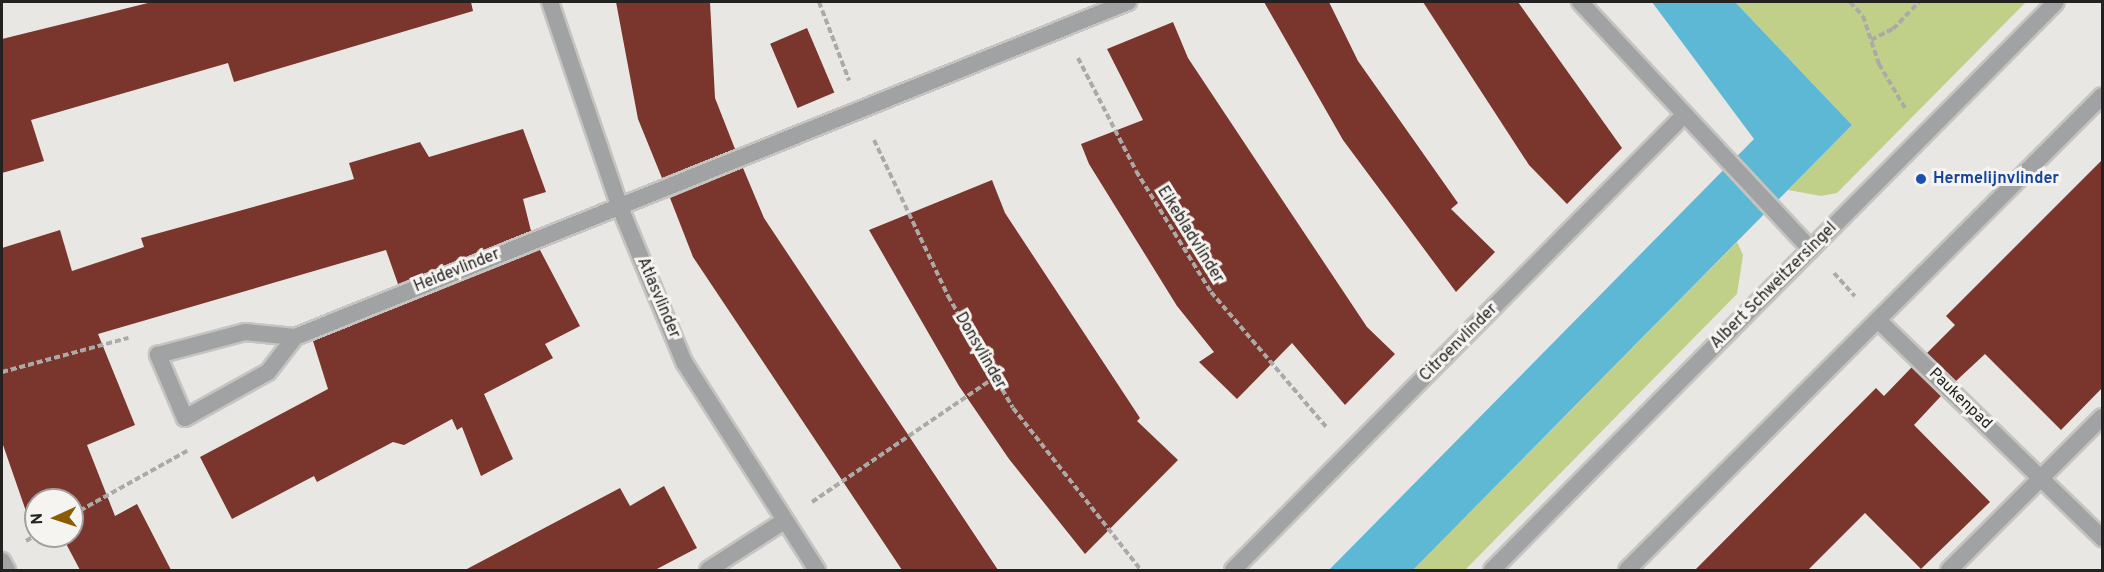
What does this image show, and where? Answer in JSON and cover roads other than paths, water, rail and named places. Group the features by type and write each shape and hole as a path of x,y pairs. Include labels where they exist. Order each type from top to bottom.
{"street":[{"name":"Atlasvlinder","path":"550,2 619,205 684,362 817,570"},
{"path":"619,205 1128,2"},
{"path":"1580,2 1810,249"},
{"name":"Albert Schweitzersingel","path":"1492,570 2056,2"},
{"path":"1627,570 2103,96"},
{"name":"Citroenvlinder","path":"1233,570 1684,115"},
{"name":"Heidevlinder","path":"295,338 268,372 185,418 158,355 245,332 295,338 619,205"},
{"name":"Paukenpad","path":"1878,320 2103,538"},
{"path":"1949,570 2103,417"},
{"path":"708,570 784,521"},
{"path":"2,561 7,570"}],"water":[{"path":"1652,2 1735,2 1852,125 1413,570 1329,570 1754,139"}],"place":[{"name":"Hermelijnvlinder","path":"1921,179"}]}
